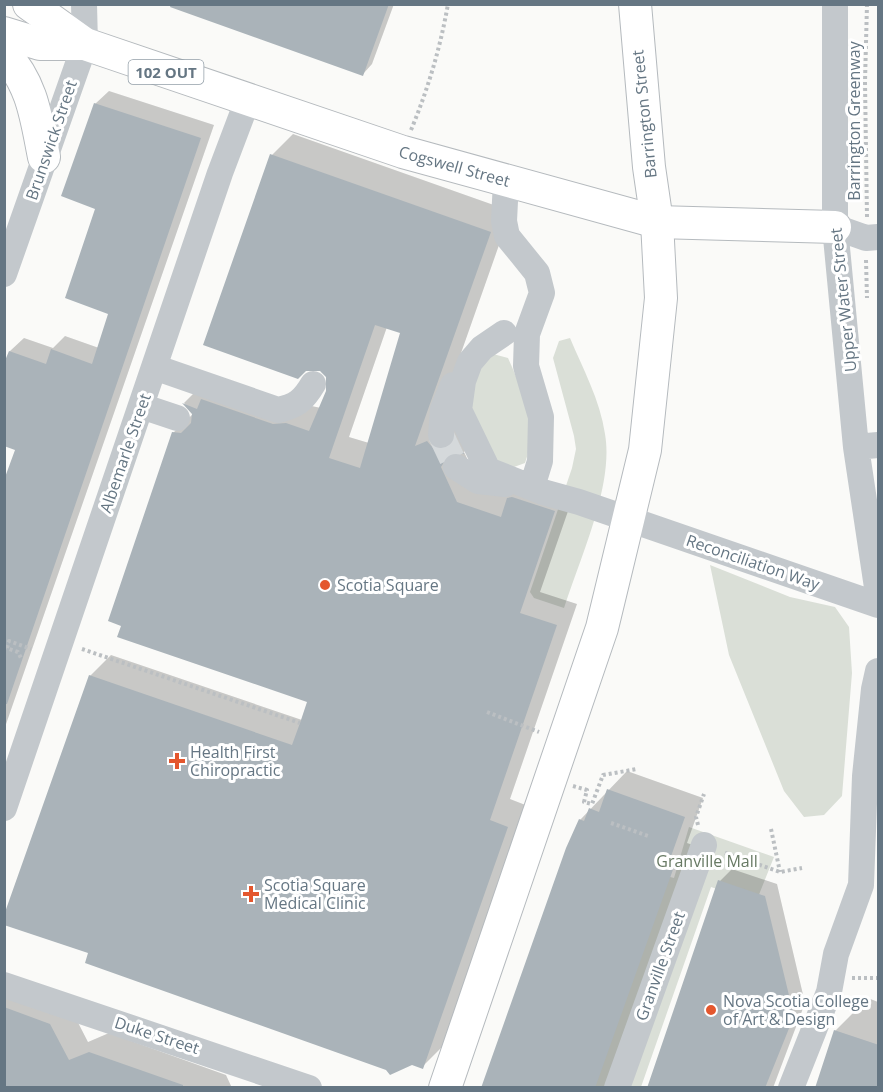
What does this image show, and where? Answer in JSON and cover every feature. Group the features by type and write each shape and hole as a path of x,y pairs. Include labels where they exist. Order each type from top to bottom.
{"main road":[{"name":"Cogswell Street","path":"29,4 85,44 403,152 657,222 835,227"},
{"name":"Barrington Street","path":"445,1088 602,628 645,450 661,298 657,222 636,19"},
{"name":"Cogswell Street","path":"4,33 40,44 85,44"},
{"path":"4,53 15,65 32,97 44,157"}],"street":[{"name":"Brunswick Street","path":"4,274 85,44 84,4"},
{"name":"Upper Water Street","path":"835,4 835,227 867,446 879,594"},
{"name":"Albemarle Street","path":"4,808 248,99"},
{"path":"506,180 504,221 507,236 537,273 542,293 516,334 482,348 470,362 463,381 459,410 488,470 532,488"},
{"path":"835,227 872,237"},
{"path":"441,435 443,409 455,379 460,356 477,340 516,334"},
{"path":"516,334 541,417 540,461 532,488"},
{"path":"154,367 278,410 295,406 305,398 313,384"},
{"path":"141,406 177,418"},
{"path":"456,467 478,481 532,488"},
{"name":"Reconciliation Way","path":"532,488 879,605"},
{"path":"791,1088 829,992 836,954 861,885 865,776 874,689 879,671"},
{"name":"Granville Street","path":"617,1088 704,845"},
{"name":"Duke Street","path":"4,985 255,1079 309,1088"}],"path":[{"path":"403,152 429,85 441,44 448,4"},
{"name":"Barrington Greenway","path":"867,4 865,82 872,237"},
{"path":"22,660 18,652 6,647 9,641 31,649"},
{"path":"85,650 300,723"},
{"path":"592,804 603,775 637,770"},
{"path":"696,817 704,794"},
{"path":"612,823 648,836"},
{"path":"771,829 780,872"},
{"path":"704,845 780,872 802,868"}],"green space":[{"path":"570,338 603,421 606,454 605,476 594,521 564,608 534,598 530,592 572,468 576,449 553,358 559,341"},
{"path":"493,354 508,358 527,410 529,450 525,463 514,467 500,464 489,453 469,401 481,362"},
{"path":"710,565 790,597 835,607 849,627 852,673 842,796 824,815 804,817 784,791 729,655"},
{"name":"Granville Mall","path":"689,827 774,857 756,902 711,887 641,1087 589,1088 663,875 674,878"}],"building":[{"path":"171,4 389,4 363,76 170,7"},
{"path":"94,103 201,138 7,704 4,704 4,480 15,450 4,446 4,363 9,351 46,364 51,349 92,364 108,314 65,298 95,209 61,196"},
{"path":"270,154 491,232 415,446 427,441 433,448 447,449 456,437 464,454 449,454 441,467 457,502 501,517 507,498 512,497 555,511 520,613 557,625 490,820 508,827 423,1069 412,1065 390,1075 386,1070 85,963 88,953 4,925 4,915 89,675 292,745 300,723 307,702 117,637 121,626 108,621 172,432 181,433 191,423 192,414 182,403 197,409 201,399 273,424 286,423 309,431 326,391 326,377 320,371 306,371 298,379 203,345","holes":["375,325 400,333 360,468 329,458"]},
{"path":"607,789 685,817 669,862 675,864 595,1088 481,1088 566,848 579,819 584,821 589,808 599,812"},
{"path":"718,880 765,896 794,1016 765,1088 647,1088"},
{"path":"4,1007 50,1024 69,1060 89,1052 183,1085 183,1088 4,1088"},
{"path":"834,1030 879,1045 879,1088 815,1088"}],"tunnel":[{"path":"441,435 456,467"}],"place":[{"name":"Scotia Square","path":"325,585"},
{"name":"Health First Chiropractic","path":"177,761"},
{"name":"Scotia Square Medical Clinic","path":"251,894"},
{"name":"Nova Scotia College of Art & Design","path":"711,1010"}]}
